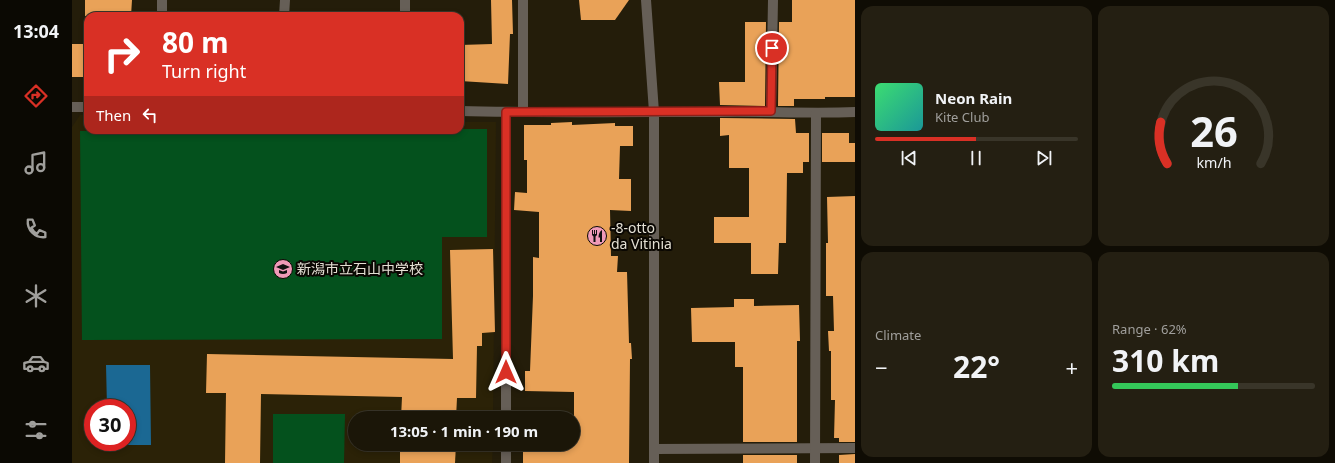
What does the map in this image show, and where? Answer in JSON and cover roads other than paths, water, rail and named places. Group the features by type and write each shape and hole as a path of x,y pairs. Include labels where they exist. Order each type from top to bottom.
{"street":[{"path":"162,0 162,12"},
{"path":"284,12 285,0"},
{"path":"404,12 405,0"},
{"path":"523,0 523,112"},
{"path":"646,0 654,112 654,463"},
{"path":"771,111 773,0"},
{"path":"72,107 84,107"},
{"path":"464,112 855,112"},
{"path":"506,112 506,411"},
{"path":"815,463 816,113"},
{"path":"654,449 855,448"},
{"path":"506,451 506,463"}],"water":[{"path":"106,365 150,365 151,445 136,445 136,399 107,399"}],"place":[{"name":"-8-otto da Vitinia","path":"597,236"},
{"name":"新潟市立石山中学校","path":"283,269"}]}
